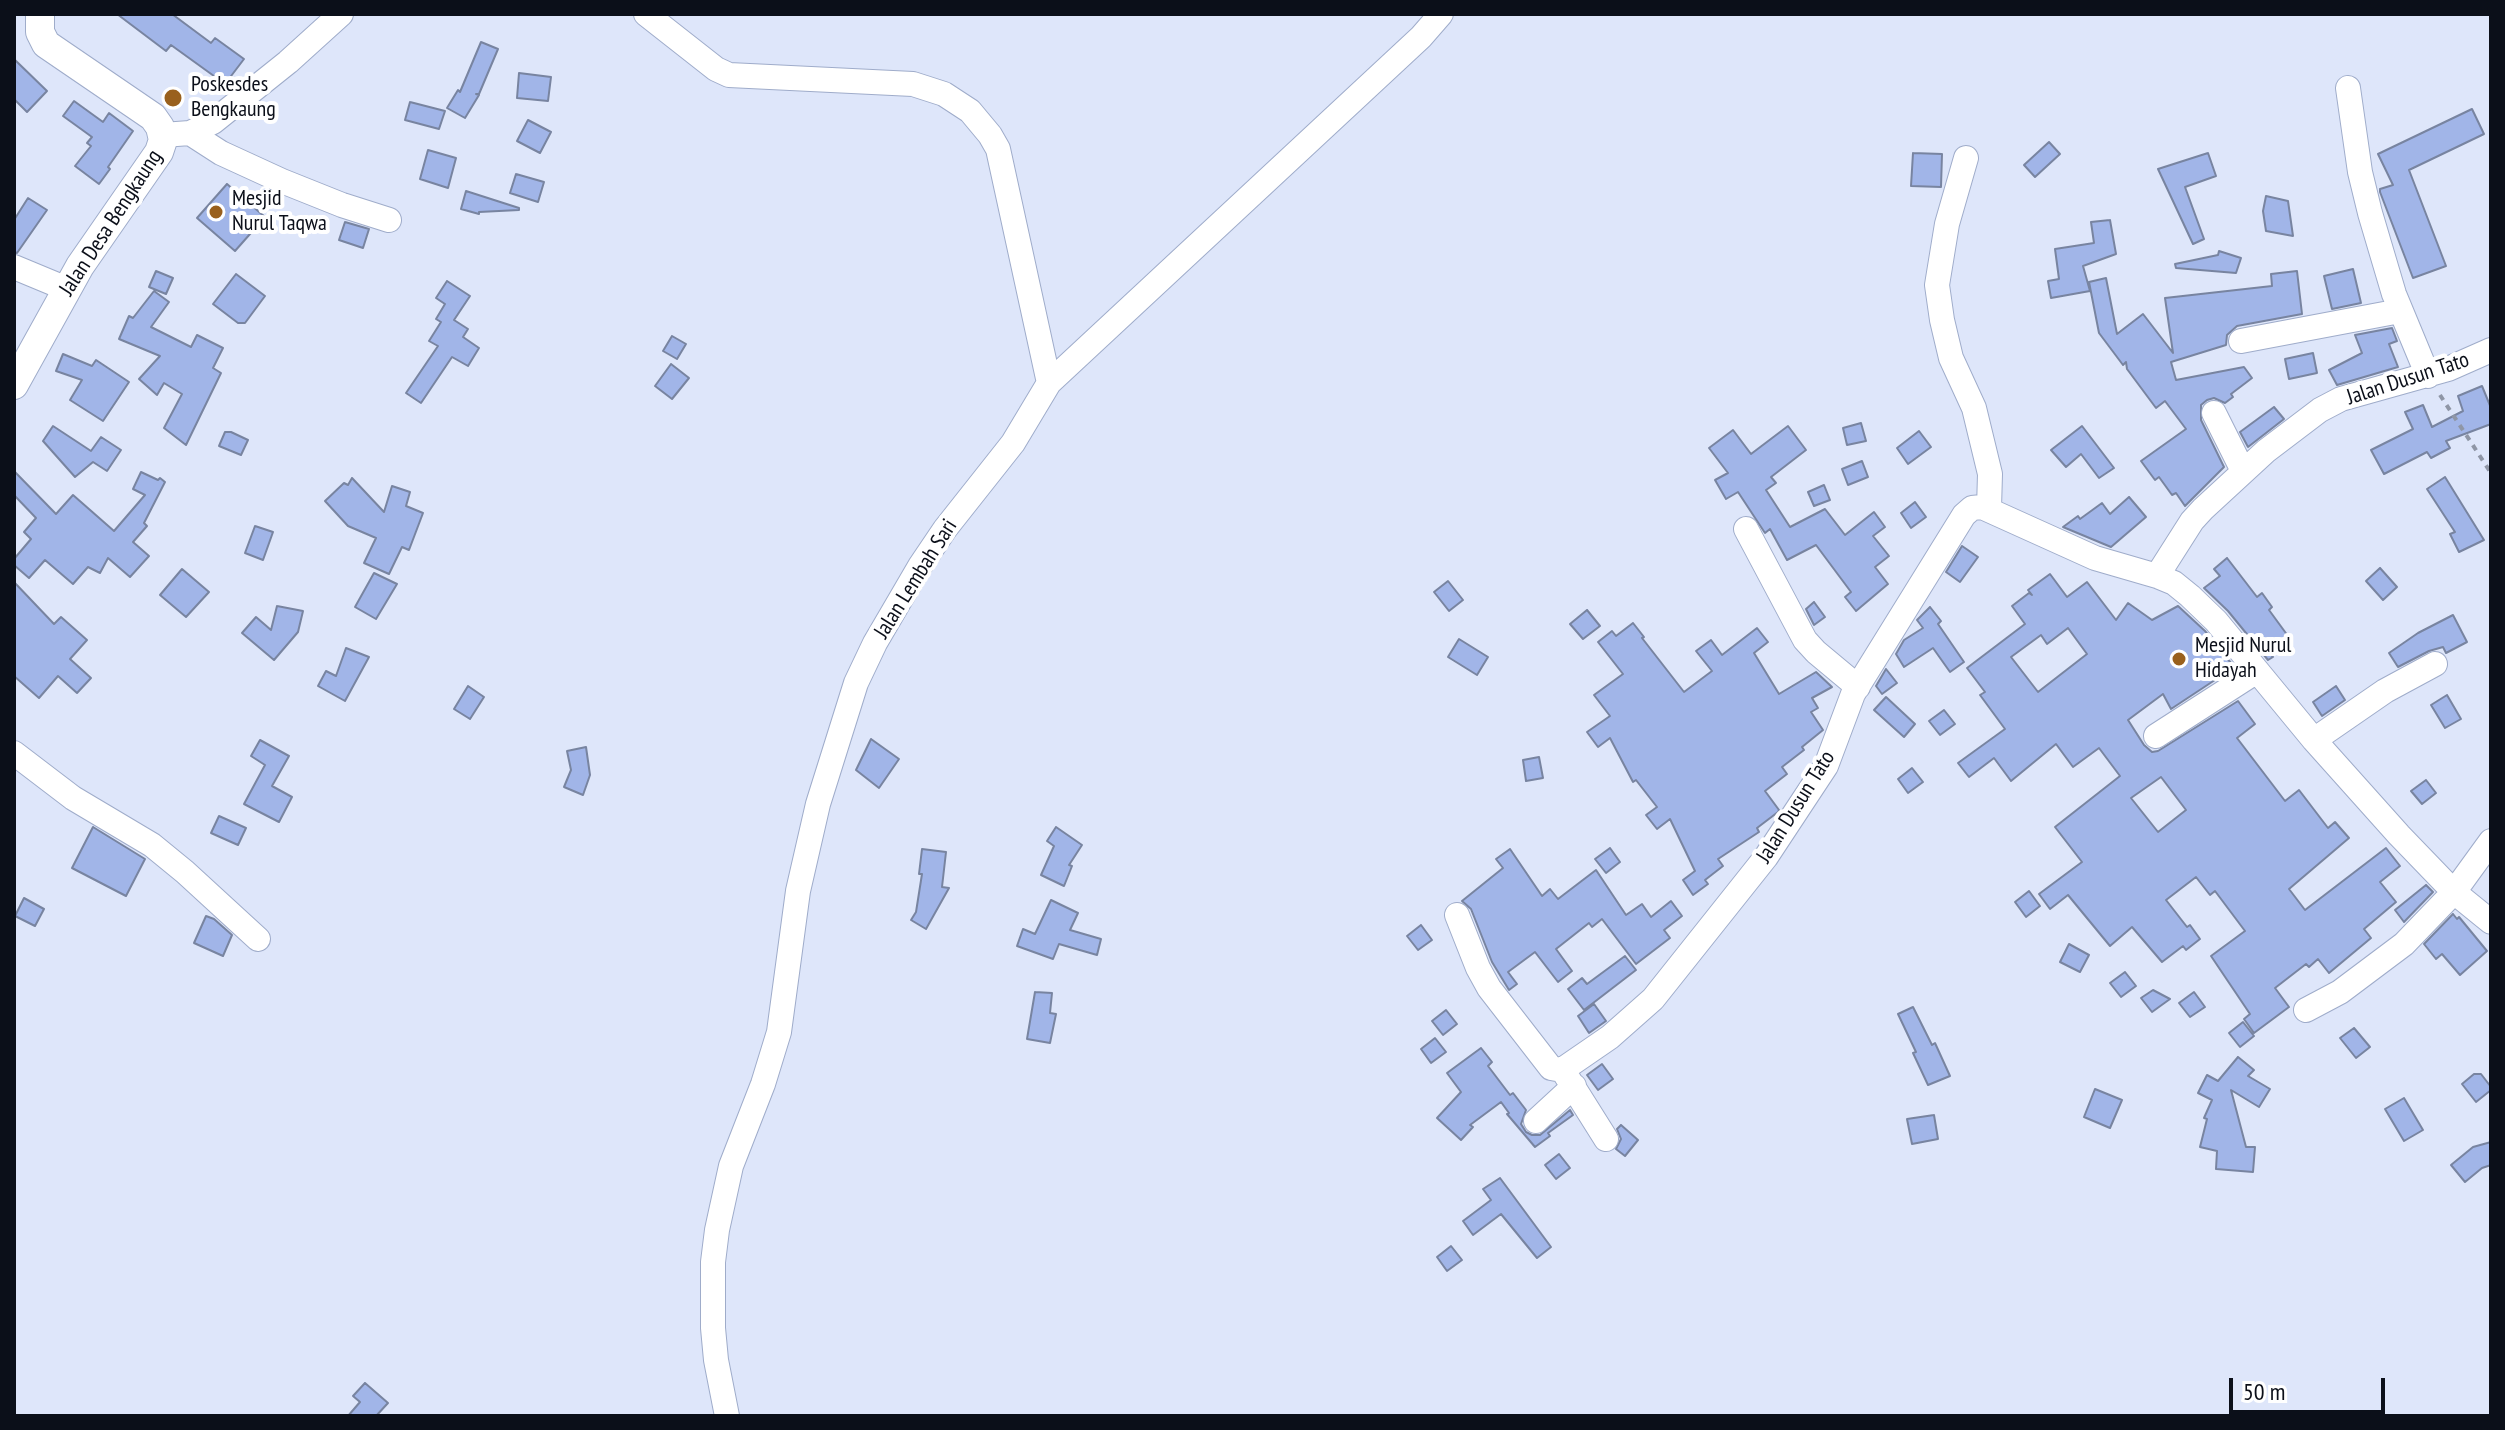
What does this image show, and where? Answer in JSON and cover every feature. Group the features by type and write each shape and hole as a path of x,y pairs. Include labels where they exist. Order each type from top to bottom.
{"street":[{"name":"Jalan Desa Bengkaung","path":"14,385 67,289 159,152 176,134 160,127 153,117 49,47 40,32 40,14"},
{"path":"176,134 231,110 341,14"},
{"path":"646,14 716,69 729,75 913,84 944,94 970,111 998,149 1049,383"},
{"name":"Jalan Lembah Sari","path":"727,1416 713,1328 713,1262 717,1230 731,1166 763,1084 779,1032 798,891 818,804 856,683 875,643 920,566 1013,443 1049,383 1421,37 1441,14"},
{"path":"2348,88 2360,172 2370,213 2400,311 2428,376"},
{"path":"176,134 282,181 389,220"},
{"path":"1966,158 1947,224 1937,285 1951,358 1974,408 1990,474 1989,508 2095,558 2157,576 2182,589 2216,621 2314,740 2454,892 2491,922"},
{"path":"14,267 67,289"},
{"path":"2241,341 2400,311"},
{"name":"Jalan Dusun Tato","path":"2157,576 2192,521 2243,471 2293,429 2341,399 2428,376 2491,350"},
{"path":"2214,413 2243,471"},
{"name":"Jalan Dusun Tato","path":"1536,1121 1568,1078 1633,1019 1702,942 1766,857 1826,766 1848,703 1964,515 1975,507 1989,508"},
{"path":"1746,529 1805,640 1858,687"},
{"path":"2314,740 2385,691 2435,664"},
{"path":"2156,736 2257,671"},
{"path":"14,753 73,798 152,845 258,939"},
{"path":"2306,1010 2340,992 2404,944 2454,892 2491,841"},
{"path":"1457,915 1478,968 1497,1000 1551,1068 1568,1078 1606,1139"}],"path":[{"path":"2428,376 2491,473"}],"building":[{"path":"117,14 172,14 211,43 215,38 244,59 225,84 171,45 166,51"},
{"path":"481,42 498,49 479,94 476,94 479,95 465,118 447,108 458,90 460,92"},
{"path":"14,59 47,91 27,112 14,99"},
{"path":"519,73 551,77 548,101 517,98"},
{"path":"74,101 103,122 109,113 133,131 99,184 75,166 91,146 87,143 92,137 63,116"},
{"path":"410,102 445,111 439,129 405,120"},
{"path":"2472,109 2484,134 2409,170 2446,266 2413,278 2380,192 2380,189 2393,185 2378,154"},
{"path":"528,120 551,132 540,153 517,141"},
{"path":"2049,142 2060,154 2035,177 2024,165"},
{"path":"428,150 456,158 448,188 420,179"},
{"path":"1913,153 1942,154 1941,187 1911,186"},
{"path":"2208,153 2216,176 2185,187 2204,239 2193,244 2158,169"},
{"path":"516,174 544,182 538,202 510,193"},
{"path":"227,184 265,217 235,251 197,218"},
{"path":"466,191 519,210 479,214 461,209"},
{"path":"2266,196 2288,201 2293,236 2266,231 2263,211"},
{"path":"28,198 47,210 17,253 14,252 14,220"},
{"path":"2110,220 2116,254 2083,266 2090,291 2051,298 2048,281 2059,279 2055,249 2094,243 2091,222"},
{"path":"345,222 369,229 363,248 339,240"},
{"path":"2219,251 2241,258 2236,273 2176,268 2175,264 2218,255"},
{"path":"2353,269 2361,303 2332,309 2324,276"},
{"path":"156,271 173,278 166,294 149,287"},
{"path":"2297,271 2302,314 2237,326 2227,335 2226,345 2171,362 2176,380 2244,367 2252,378 2231,394 2233,397 2225,403 2214,398 2201,405 2201,420 2224,467 2185,506 2159,477 2155,480 2141,461 2186,429 2165,401 2156,408 2127,369 2126,362 2123,365 2099,333 2089,282 2106,278 2117,334 2143,314 2173,353 2165,298 2272,286 2271,274"},
{"path":"236,274 265,296 245,323 238,323 213,304"},
{"path":"447,281 470,296 454,320 468,329 463,337 479,348 468,366 452,357 421,403 406,393 438,346 429,341 441,322 436,319 445,304 436,298"},
{"path":"154,291 169,302 151,327 191,347 197,335 223,348 213,368 221,373 186,445 164,428 182,394 164,383 157,395 139,379 160,356 119,339 129,316 133,318"},
{"path":"2392,328 2397,341 2389,344 2398,367 2337,385 2329,370 2362,353 2355,335"},
{"path":"672,336 686,344 677,359 663,351"},
{"path":"2313,353 2317,373 2289,379 2285,359"},
{"path":"63,354 92,366 96,360 129,382 103,421 70,400 82,380 56,371"},
{"path":"671,364 689,378 672,399 655,386"},
{"path":"2482,386 2491,408 2491,424 2446,441 2450,448 2431,458 2427,452 2384,474 2371,450 2413,429 2405,412 2423,405 2432,427 2463,411 2458,396"},
{"path":"2274,407 2284,419 2248,447 2240,432"},
{"path":"1861,423 1866,441 1847,445 1843,428"},
{"path":"53,426 91,451 101,437 121,450 107,471 93,462 75,477 43,441"},
{"path":"1788,426 1806,450 1771,477 1776,483 1766,490 1790,527 1825,509 1845,535 1874,512 1885,527 1873,536 1889,556 1875,567 1888,584 1856,611 1845,597 1851,592 1816,545 1787,560 1770,529 1765,533 1738,492 1726,499 1715,480 1728,473 1709,448 1733,430 1751,454"},
{"path":"2082,426 2114,468 2099,478 2081,454 2066,467 2051,450"},
{"path":"1919,431 1931,447 1908,464 1897,448"},
{"path":"225,432 248,440 241,455 219,446"},
{"path":"1862,461 1868,477 1848,485 1842,469"},
{"path":"14,471 56,514 73,495 114,531 145,495 133,489 141,472 158,480 160,478 165,482 144,523 147,526 133,542 149,556 130,577 108,558 100,573 88,567 73,584 45,560 29,578 14,565 14,559 31,539 24,532 36,518 14,495"},
{"path":"2445,477 2484,540 2459,552 2450,534 2455,532 2427,489"},
{"path":"352,478 384,512 392,486 410,492 406,506 423,513 409,550 402,547 389,574 364,563 376,538 348,526 325,501 344,483 348,485"},
{"path":"1824,485 1830,500 1814,506 1808,492"},
{"path":"2129,497 2146,517 2111,547 2063,527 2102,503 2110,514"},
{"path":"1915,502 1926,517 1911,528 1901,513"},
{"path":"255,526 273,532 263,560 245,553"},
{"path":"1962,546 1978,557 1960,582 1946,572"},
{"path":"2227,558 2257,597 2262,593 2272,607 2269,610 2288,636 2268,651 2273,657 2268,660 2228,611 2204,588 2220,576 2214,569"},
{"path":"2380,568 2397,587 2383,600 2366,581"},
{"path":"182,569 209,592 186,617 160,595"},
{"path":"374,573 397,584 376,619 355,607"},
{"path":"2050,574 2067,597 2087,582 2116,620 2128,603 2152,620 2178,606 2205,631 2231,663 2222,670 2224,674 2171,709 2163,694 2128,720 2144,745 2152,752 2158,751 2238,701 2255,724 2237,738 2285,801 2299,790 2328,828 2335,822 2349,838 2289,889 2305,910 2386,848 2400,866 2380,882 2396,902 2364,929 2371,938 2329,973 2318,959 2309,967 2306,964 2275,988 2289,1007 2254,1033 2244,1019 2250,1014 2211,956 2245,931 2215,891 2210,895 2196,877 2166,900 2200,939 2186,950 2183,946 2162,962 2132,927 2110,946 2068,895 2050,909 2039,894 2082,862 2055,827 2120,776 2099,748 2073,767 2056,744 2011,781 1994,758 1969,777 1958,763 2005,729 1980,695 1985,692 1967,668 2025,624 2012,606 2029,593 2032,595 2028,590","holes":["2068,628 2087,654 2038,692 2011,657 2041,635 2047,644","2161,777 2186,810 2158,832 2131,798"]},
{"path":"1448,581 1463,600 1449,611 1434,592"},
{"path":"14,582 54,624 61,617 87,640 70,659 91,678 77,693 58,676 39,698 14,676"},
{"path":"1814,602 1825,617 1814,625 1806,609"},
{"path":"277,606 303,611 298,632 274,660 242,633 256,617 271,630"},
{"path":"1930,607 1964,662 1950,672 1933,648 1904,667 1896,654 1904,640 1923,628 1917,620"},
{"path":"1587,610 1600,626 1583,639 1570,624"},
{"path":"2453,615 2467,642 2446,653 2443,647 2429,651 2398,667 2389,653"},
{"path":"1633,623 1684,692 1712,671 1696,651 1711,640 1722,655 1757,628 1768,642 1754,653 1779,694 1816,672 1832,687 1812,698 1818,708 1811,712 1823,730 1782,767 1787,774 1765,791 1778,812 1757,828 1759,832 1718,859 1723,866 1705,880 1708,884 1693,895 1683,880 1695,871 1670,819 1657,829 1646,815 1657,807 1636,780 1633,782 1610,738 1598,747 1587,732 1610,716 1594,695 1623,674 1598,642 1612,631 1616,636"},
{"path":"1459,639 1488,657 1477,675 1448,657"},
{"path":"346,648 369,657 345,701 318,686 326,671 336,676"},
{"path":"1886,669 1897,683 1882,694 1876,686"},
{"path":"468,686 484,697 470,719 454,709"},
{"path":"2336,686 2345,700 2322,716 2313,702"},
{"path":"2447,695 2461,719 2445,728 2431,705"},
{"path":"1886,697 1915,724 1904,737 1874,710"},
{"path":"1944,710 1955,724 1940,735 1929,721"},
{"path":"871,739 899,759 879,788 856,770"},
{"path":"260,740 289,756 272,786 292,797 279,822 244,804 265,765 251,756"},
{"path":"586,747 590,775 583,795 564,787 571,770 567,751"},
{"path":"1539,757 1543,778 1526,781 1523,760"},
{"path":"1912,768 1923,782 1908,793 1898,779"},
{"path":"2426,780 2436,793 2422,804 2411,791"},
{"path":"219,816 246,828 238,845 211,833"},
{"path":"93,827 145,859 126,896 72,868"},
{"path":"1056,827 1082,845 1069,865 1072,866 1064,886 1041,875 1054,846 1047,841"},
{"path":"1610,848 1620,862 1606,873 1595,859"},
{"path":"922,849 946,852 942,887 949,888 926,929 911,920 916,912 922,874 919,874"},
{"path":"1510,849 1542,896 1550,889 1558,899 1596,870 1626,915 1642,904 1651,917 1671,901 1682,916 1664,930 1670,938 1636,964 1602,919 1592,927 1589,923 1556,949 1572,971 1558,982 1535,952 1508,972 1517,984 1509,990 1492,962 1471,909 1462,901 1503,868 1496,859"},
{"path":"2426,885 2433,892 2404,922 2395,910"},
{"path":"2029,891 2040,906 2026,917 2015,902"},
{"path":"24,898 44,909 35,926 15,916"},
{"path":"1051,900 1078,913 1070,930 1101,939 1097,955 1059,944 1053,959 1017,946 1023,929 1035,934"},
{"path":"2453,914 2487,951 2460,975 2442,954 2436,959 2424,944"},
{"path":"206,916 232,935 223,956 194,943"},
{"path":"1421,925 1432,940 1418,950 1407,936"},
{"path":"2069,944 2089,955 2080,972 2060,962"},
{"path":"1625,956 1636,970 1584,1010 1568,989 1582,978 1587,984"},
{"path":"2125,972 2136,986 2121,997 2110,983"},
{"path":"2153,990 2170,999 2152,1012 2141,998"},
{"path":"1035,992 1052,993 1050,1013 1056,1014 1050,1043 1027,1039"},
{"path":"2194,992 2205,1007 2190,1017 2179,1003"},
{"path":"1594,1004 1606,1021 1589,1033 1578,1016"},
{"path":"1913,1007 1950,1076 1928,1085 1898,1014"},
{"path":"1446,1010 1457,1024 1443,1035 1432,1021"},
{"path":"2243,1022 2254,1036 2240,1047 2229,1033"},
{"path":"2354,1028 2370,1047 2356,1058 2340,1038"},
{"path":"1435,1038 1446,1052 1431,1063 1421,1049"},
{"path":"1481,1048 1492,1062 1488,1066 1526,1110 1521,1124 1526,1132 1540,1135 1570,1110 1573,1115 1535,1147 1507,1114 1501,1102 1470,1125 1473,1127 1461,1140 1437,1118 1461,1092 1447,1073"},
{"path":"2238,1057 2254,1070 2248,1076 2270,1089 2259,1107 2231,1090 2246,1147 2255,1147 2253,1172 2216,1169 2217,1151 2200,1147 2207,1119 2204,1118 2212,1100 2198,1093 2207,1075 2218,1081"},
{"path":"1602,1064 1613,1079 1598,1090 1587,1075"},
{"path":"2474,1074 2481,1074 2491,1087 2476,1102 2462,1084"},
{"path":"2095,1089 2122,1100 2110,1128 2084,1117"},
{"path":"2404,1098 2423,1130 2404,1141 2385,1109"},
{"path":"1934,1115 1938,1139 1912,1144 1907,1119"},
{"path":"1621,1125 1638,1140 1625,1156 1616,1149 1621,1139 1617,1129"},
{"path":"2491,1142 2491,1165 2482,1168 2465,1182 2451,1165 2473,1147"},
{"path":"1559,1154 1570,1168 1556,1179 1545,1165"},
{"path":"1500,1178 1551,1247 1537,1258 1501,1214 1473,1235 1463,1221 1491,1200 1483,1189"},
{"path":"1451,1246 1462,1260 1447,1271 1437,1257"},
{"path":"365,1383 388,1403 376,1416 348,1416 360,1402 353,1396"}],"place":[{"name":"Poskesdes Bengkaung","path":"173,98"},
{"name":"Mesjid Nurul Taqwa","path":"216,212"},
{"name":"Mesjid Nurul Hidayah","path":"2179,659"}]}
